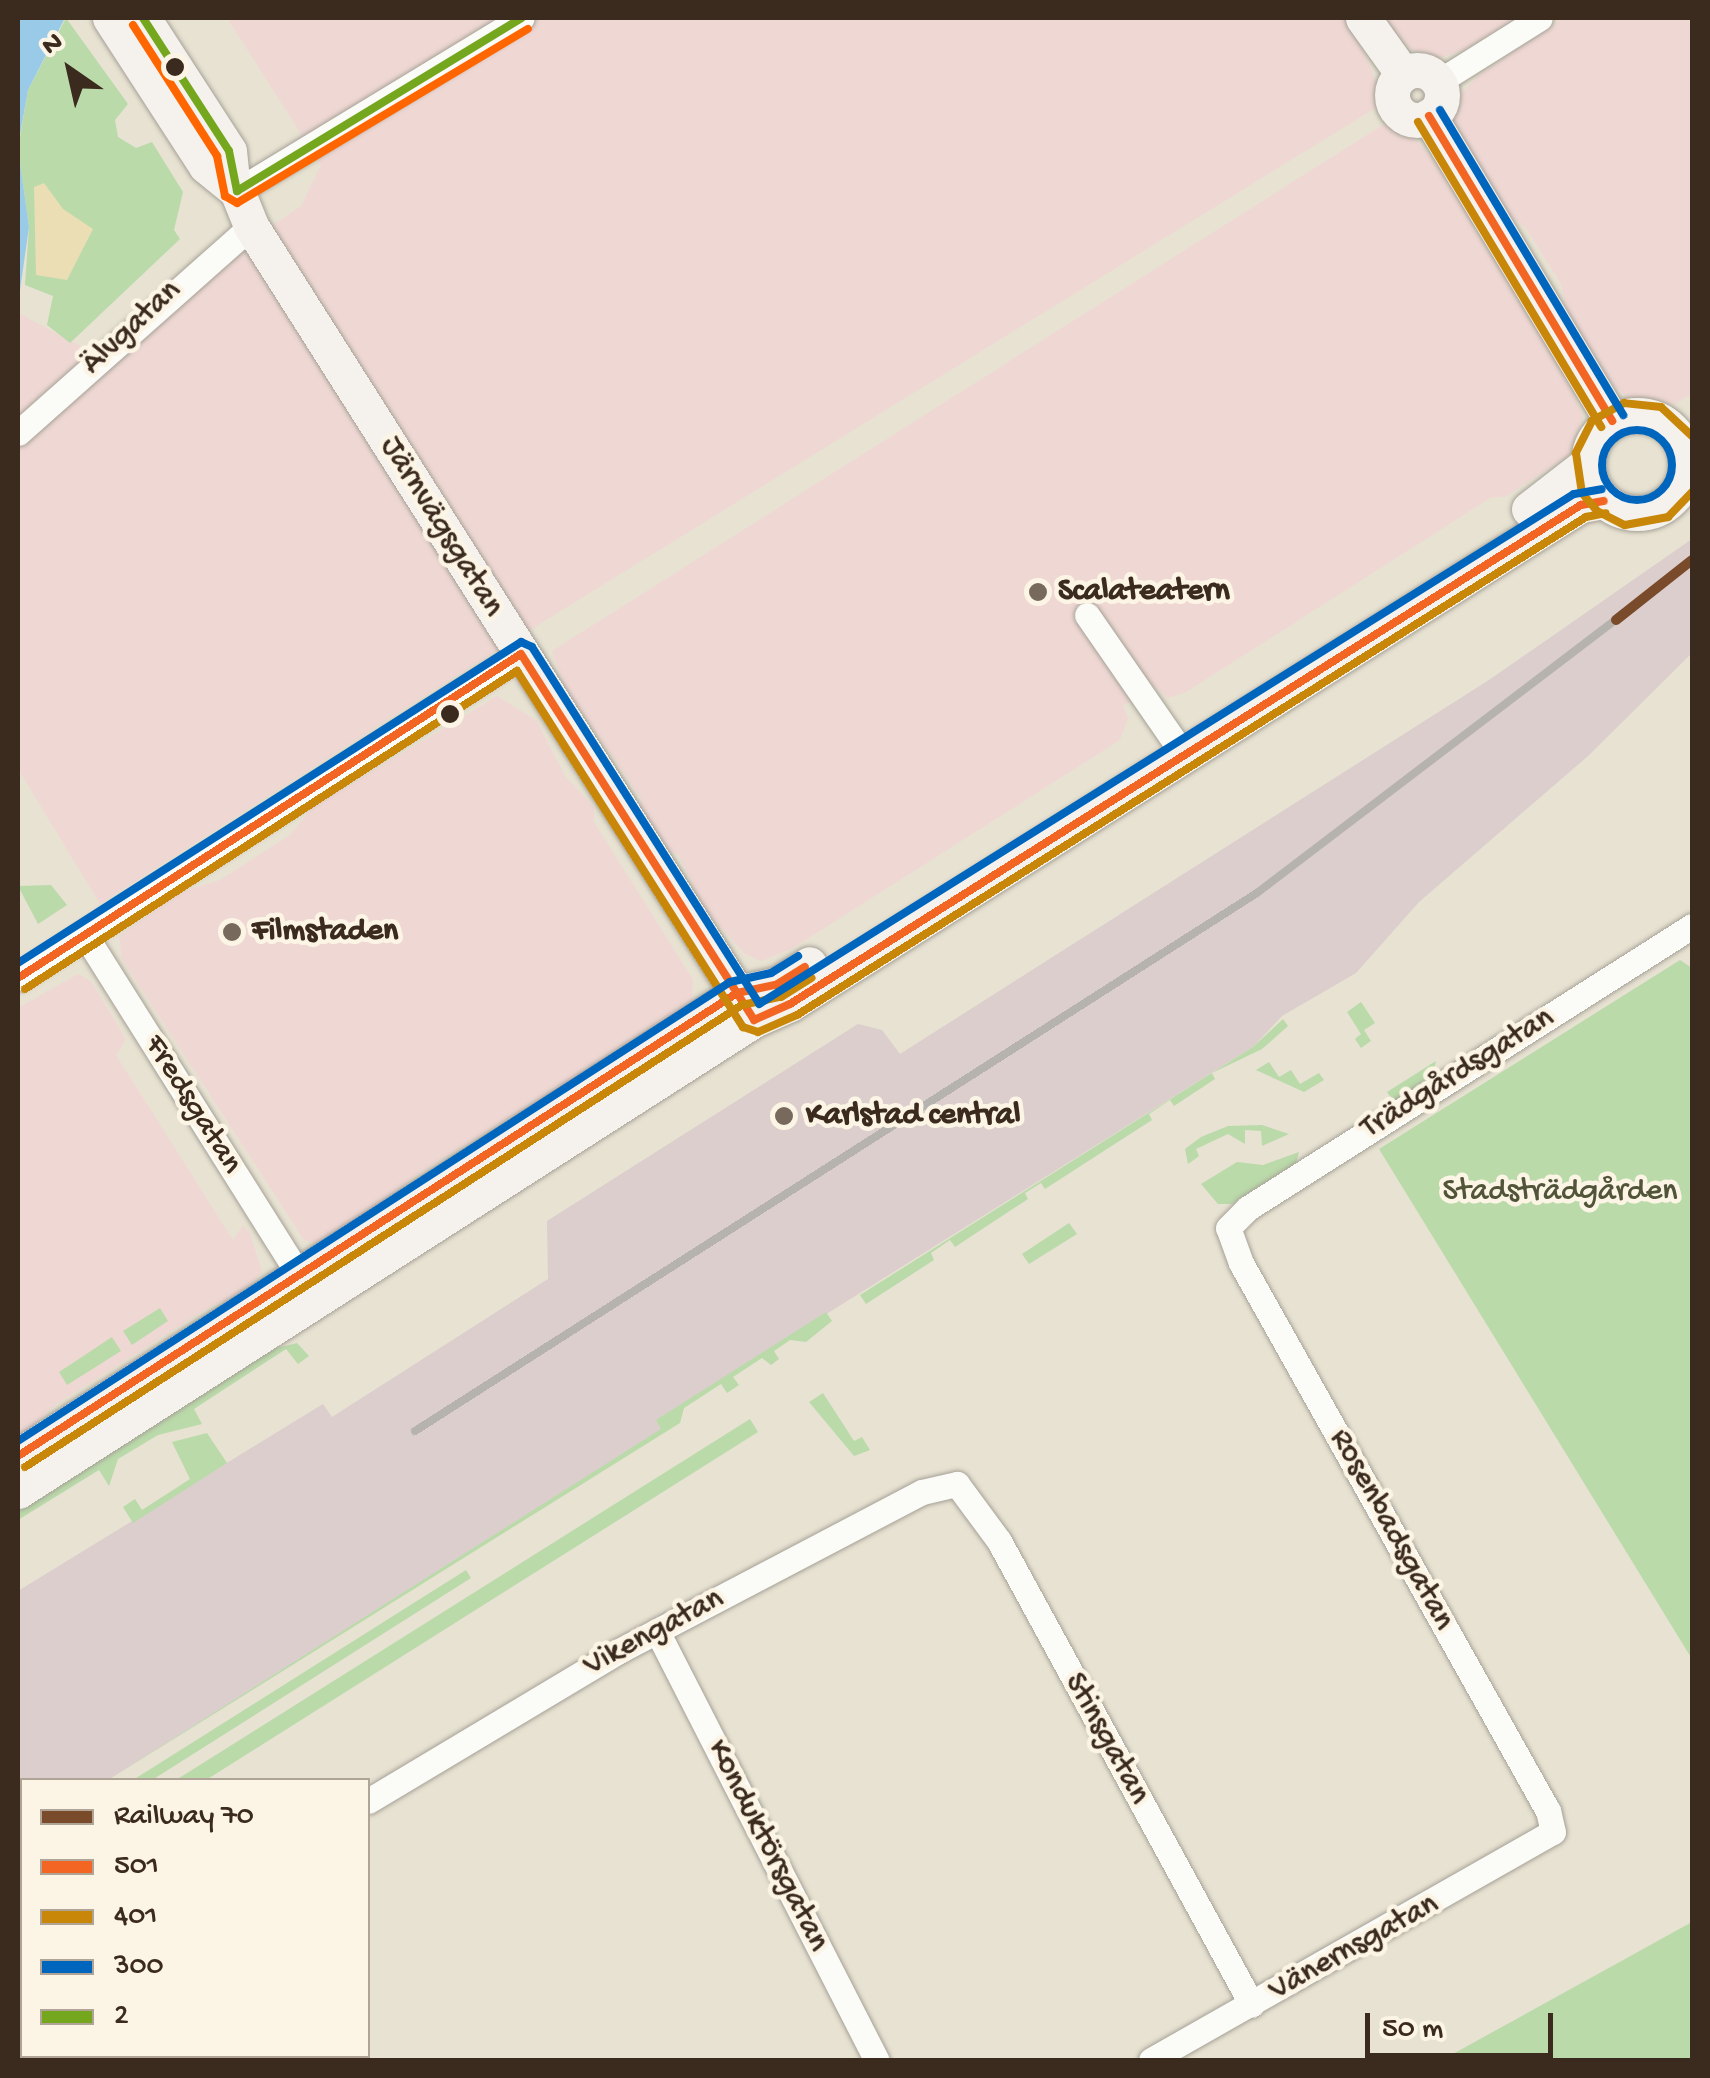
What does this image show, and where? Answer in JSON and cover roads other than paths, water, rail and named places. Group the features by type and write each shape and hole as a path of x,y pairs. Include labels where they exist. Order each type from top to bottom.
{"street":[{"name":"Järnvägsgatan","path":"120,18 206,166 235,187 250,226 745,1006"},
{"path":"235,187 521,18"},
{"path":"1363,18 1403,74"},
{"path":"1438,82 1540,18"},
{"path":"1422,70 1438,82 1440,102 1429,116 1412,119 1396,108 1392,92 1403,74 1422,70"},
{"path":"1429,116 1612,421"},
{"name":"Älvgatan","path":"18,434 250,226"},
{"path":"18,1456 299,1275 745,1006 790,1004 1178,745 1566,486 1587,464 1593,440 1612,421 1640,414 1685,434 1685,478 1663,506 1628,513 1604,501 1581,505 1178,745"},
{"path":"1587,464 1604,501"},
{"path":"1087,615 1178,745"},
{"path":"18,978 520,654"},
{"name":"Trädgårdsgatan","path":"1228,1228 1248,1208 1692,926"},
{"name":"Fredsgatan","path":"84,935 299,1275"},
{"path":"18,1491 745,1006"},
{"name":"Rosenbadsgatan","path":"1228,1228 1241,1263 1548,1811 1553,1832"},
{"name":"Vikengatan","path":"370,1801 522,1704 922,1492 950,1483"},
{"name":"Stinsgatan","path":"950,1483 967,1491 998,1541 1252,2005"},
{"name":"Konduktörsgatan","path":"657,1631 877,2060"},
{"name":"Vänernsgatan","path":"1151,2060 1553,1832"}],"water":[{"path":"18,18 65,18 28,90 18,146"},
{"path":"18,149 29,227 18,304"}],"railway":[{"path":"415,1431 1257,893 1616,620"}],"rail line":[{"name":"70","path":"1616,620 1692,560"}],"place":[{"name":"Scalateatern","path":"1038,592"},
{"name":"Filmstaden","path":"232,932"},
{"name":"Karlstad central","path":"784,1116"}],"park label":[{"name":"Stadsträdgården","path":"1560,1192"}]}
